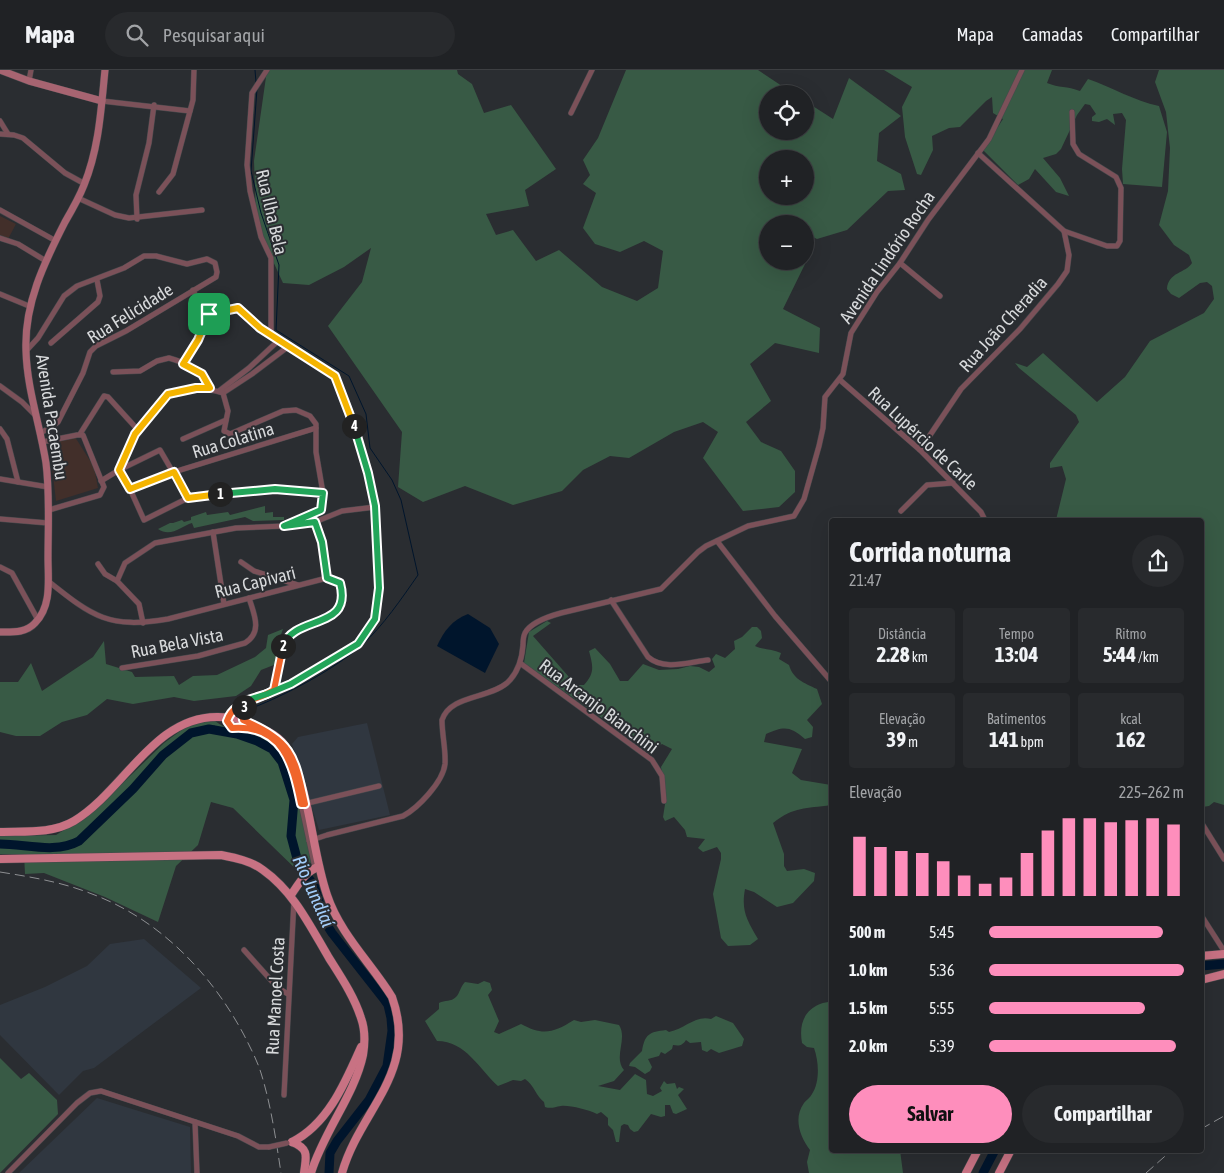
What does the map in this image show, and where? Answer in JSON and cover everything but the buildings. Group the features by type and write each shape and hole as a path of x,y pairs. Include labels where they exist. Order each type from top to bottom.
{"main road":[{"path":"0,70 29,81 102,101"},
{"name":"Avenida Pacaembu","path":"38,620 46,607 49,510 42,442 29,382 26,351 29,306 46,261 85,184 95,154 100,128 105,70"},
{"path":"0,632 24,630 38,620"},
{"path":"0,832 43,831 74,821 90,808 164,736 178,726 204,717 230,713 242,716 276,737 286,747 298,772 315,868 328,898 340,922 392,997 396,1009 398,1027 397,1050 391,1076 380,1099 353,1144 342,1173"},
{"path":"0,859 221,855 249,862 263,870 292,898 355,1002 362,1020 365,1039 363,1055 357,1072 320,1149 311,1173"},
{"path":"292,898 298,884 315,868"},
{"path":"1204,955 1224,952"},
{"path":"1204,979 1224,974"},
{"path":"290,1143 311,1132 321,1120 346,1082 365,1039"},
{"path":"290,1143 302,1146 305,1152 304,1173"},
{"path":"966,1173 976,1153"},
{"path":"999,1173 1009,1153"}],"street":[{"path":"29,81 31,70"},
{"path":"159,192 173,174 193,100 194,70"},
{"name":"Rua Ilha Bela","path":"267,70 252,93 247,165 250,191 261,237 271,258 271,335"},
{"path":"571,113 592,70"},
{"name":"Avenida Lindório Rocha","path":"311,841 327,835 403,816 414,811 425,800 444,770 442,720 444,713 453,706 503,686 520,663 524,637 531,627 551,616 661,589 698,552 717,541 748,526 794,516 799,510 820,446 825,397 840,380 845,368 847,346 851,333 877,292 900,264 928,220 989,139 1022,70"},
{"path":"102,101 190,111"},
{"path":"137,219 136,195 149,142 154,106"},
{"path":"978,153 1064,231 1107,246 1117,246 1120,241 1121,188 1116,177 1079,154 1073,144 1072,112"},
{"path":"0,121 8,134"},
{"path":"0,134 23,138 65,173 85,184"},
{"path":"78,198 123,218 137,219 202,210"},
{"path":"0,210 56,241"},
{"name":"Rua João Cheradia","path":"920,450 962,389 1020,329 1058,284 1066,270 1069,255 1064,231"},
{"path":"0,238 18,244 46,261"},
{"name":"Rua Felicidade","path":"40,433 58,422 90,352 216,277 217,272 215,263 210,259 187,264 156,256 144,256 124,268 97,280"},
{"path":"900,264 940,296"},
{"path":"26,351 38,338 68,292 97,280 100,296 98,302 51,343"},
{"path":"193,290 203,312 209,314 238,308 271,335 335,376 354,427 368,473 375,506 379,588 375,619 358,644 291,684 248,700 230,713 228,724 232,728 252,728 271,737 282,747 295,776 303,804 378,786"},
{"path":"0,294 29,306"},
{"path":"183,364 198,340 209,314"},
{"path":"221,392 279,340"},
{"path":"221,392 252,374 289,346"},
{"path":"113,372 140,371 165,358 183,364 202,374 210,388"},
{"name":"Rua Lupércio de Carle","path":"840,380 920,450 981,512 984,518"},
{"path":"0,386 22,402 35,416"},
{"path":"119,470 138,430 168,394 188,389 210,388 221,392 228,411 224,431 230,434 283,411 296,410 315,420 316,452 323,493 321,510 284,526"},
{"path":"42,442 80,434 104,396 108,397 138,430"},
{"path":"183,439 226,420"},
{"name":"Rua Colatina","path":"130,489 174,472 316,428"},
{"path":"0,429 7,439 18,482"},
{"path":"49,510 100,495 104,488 85,440 80,434"},
{"path":"102,481 119,470 160,450 188,498"},
{"path":"119,470 144,520 188,498 275,489 323,493"},
{"path":"0,479 48,487"},
{"path":"901,511 926,485 953,483"},
{"path":"117,581 126,563 155,542 236,528 284,526 315,522 342,511 375,506"},
{"path":"0,519 48,522"},
{"path":"274,690 283,643 298,628 325,620 339,607 342,590 340,583 327,578 322,542 315,522"},
{"path":"213,532 224,604"},
{"path":"717,541 775,616 829,679"},
{"path":"242,562 254,570 298,586"},
{"path":"98,564 106,574 117,581 139,604 143,623"},
{"path":"0,567 12,573 38,620"},
{"name":"Rua Capivari","path":"48,581 102,618 114,622 143,623 327,578"},
{"name":"Rua Bela Vista","path":"122,668 198,656 246,643 252,639 256,631 255,617 248,598"},
{"path":"611,600 648,657 654,662 668,665 708,660"},
{"name":"Rua Arcanjo Bianchini","path":"520,663 652,760 662,776 664,801"},
{"path":"242,716 248,700"},
{"path":"1204,827 1224,859"},
{"name":"Rua Manoel Costa","path":"284,1095 292,898"},
{"path":"1204,920 1224,952"},
{"path":"244,950 278,988 288,994"},
{"path":"8,1173 78,1104 93,1092 106,1092 248,1140 259,1147 290,1143"},
{"path":"195,1122 197,1173"}],"shaded area":[{"path":"0,216 16,224 8,239 0,236"},
{"path":"75,437 94,467 98,488 56,501 49,442"},
{"path":"367,723 390,815 319,830 292,744 298,737"},
{"path":"144,939 201,988 94,1068 83,1071 59,1095 0,1035 0,1005 45,987 87,966 110,944"},
{"path":"97,1098 190,1127 191,1173 19,1173"}],"green space":[{"path":"267,70 457,70 458,74 472,84 484,113 511,105 556,169 525,190 529,206 486,214 496,235 513,230 536,261 559,250 602,287 637,301 658,288 663,251 644,241 620,252 595,244 583,228 596,193 583,184 590,175 583,160 598,138 626,70 758,70 780,85 759,85 759,140 814,140 814,107 833,119 849,78 901,116 879,133 877,161 901,174 905,190 888,191 847,230 817,239 814,238 814,215 759,215 759,270 802,270 783,309 820,328 819,353 775,343 750,364 771,401 746,422 761,442 781,451 795,471 795,492 779,507 743,511 703,458 718,432 703,422 674,432 629,458 610,456 583,470 562,491 513,505 465,486 423,502 398,487 402,432 328,326 362,282 371,248 344,267 309,285 283,283 267,248 256,216 254,161"},
{"path":"884,70 1052,70 1047,83 1051,85 1080,91 1088,79 1141,101 1159,106 1167,132 1162,187 1123,184 1122,169 1126,120 1122,113 1113,114 1115,125 1107,119 1099,122 1092,121 1092,117 1096,114 1090,105 1085,104 1077,115 1061,149 1056,154 1043,158 1060,178 1069,196 1056,192 1035,169 1029,179 1018,185 983,150 1003,119 993,113 992,97 960,127 949,128 932,136 933,150 921,175 917,174 905,137 902,107 912,87"},
{"path":"1159,70 1224,70 1224,805 1214,802 1204,807 1204,518 1056,518 1066,479 1062,466 1050,468 1050,463 1079,422 1076,415 1015,363 1027,367 1043,353 1097,402 1125,377 1150,341 1204,313 1214,299 1212,286 1207,282 1200,283 1179,298 1171,294 1167,289 1170,279 1192,263 1189,255 1174,245 1159,225 1168,191 1170,148 1166,112 1155,82"},
{"path":"265,506 265,513 273,512 273,517 284,517 284,520 253,521 245,517 194,528 192,523 172,532 158,529 170,523 191,520 191,517 206,512 207,515 228,512 230,515"},
{"path":"547,621 551,623 533,636 576,685 584,685 591,673 592,665 589,651 595,648 610,664 620,681 628,681 643,664 659,670 690,666 699,667 709,672 715,667 712,659 716,654 725,658 735,649 734,641 742,637 752,627 757,627 761,631 762,638 755,646 781,653 779,659 789,665 796,677 817,689 822,704 807,720 813,727 812,737 805,739 791,730 782,729 766,734 764,742 802,749 792,773 801,780 829,785 829,805 794,811 773,823 784,854 784,866 787,871 804,869 815,873 814,881 793,903 777,907 754,892 745,889 744,909 758,939 750,945 728,946 721,938 713,894 721,859 721,853 717,847 703,852 698,848 705,839 687,837 685,830 674,817 665,821 663,817 666,798 661,767 672,749 662,744 650,752 524,663 529,632"},
{"path":"283,629 279,640 279,663 261,670 251,686 236,696 194,701 174,697 133,704 107,699 87,715 62,722 40,736 16,736 0,732 0,682 18,682 31,663 42,691 93,657 104,641 106,664 132,672 135,677 174,676 179,685 193,676 217,675 255,657 266,648 268,635"},
{"path":"215,721 234,731 268,741 278,750 286,762 298,796 311,862 310,866 301,874 233,808 211,802 198,845 176,866 158,922 105,897 44,873 25,874 24,854 0,854 0,836 56,835 93,812 164,743 191,723"},
{"path":"484,981 490,983 492,990 488,995 499,1021 494,1032 499,1034 521,1024 536,1030 548,1031 560,1028 574,1020 581,1022 595,1020 619,1025 622,1036 620,1059 624,1070 614,1081 598,1086 620,1090 635,1074 646,1080 647,1094 653,1096 662,1091 660,1088 664,1081 667,1084 675,1083 677,1089 679,1087 684,1089 678,1095 687,1109 676,1114 673,1113 670,1105 665,1105 665,1116 661,1117 651,1114 638,1131 634,1132 628,1125 624,1124 621,1126 619,1142 616,1142 613,1130 608,1125 608,1118 601,1112 597,1114 569,1106 545,1107 544,1102 525,1079 521,1081 513,1080 498,1086 464,1051 447,1042 437,1041 425,1021 439,1009 439,1003 456,997 465,982 478,984"},
{"path":"829,1002 829,1153 900,1153 903,1173 809,1173 807,1162 810,1150 803,1139 798,1121 804,1103 815,1089 818,1066 814,1048 807,1047 802,1043 801,1031 806,1015 820,1004"},
{"path":"716,1016 733,1023 744,1039 742,1046 719,1053 711,1049 707,1052 702,1050 701,1042 690,1043 686,1040 680,1045 673,1045 672,1049 665,1054 661,1052 659,1056 648,1059 652,1067 645,1074 635,1067 629,1066 642,1051 646,1037 652,1033 666,1030 669,1032 700,1019 711,1019"},
{"path":"0,1058 21,1079 29,1073 57,1100 58,1114 0,1173"}],"water":[{"path":"468,614 490,628 499,644 485,673 437,646 449,627 457,619"}],"waterway":[{"path":"255,70 256,82"},
{"path":"252,708 310,681 351,654 362,645 392,612 418,575 401,500 392,480 370,448 366,414 349,376 276,330 279,265 261,213 251,171 257,89"},
{"name":"Rio Jundiaí","path":"209,729 214,726"},
{"name":"Rio Jundiaí","path":"0,844 50,848 70,845 79,841 133,789 163,755 191,733 209,729 237,734 272,749 282,762 294,800 291,836 299,866 314,885 325,922 388,1005 391,1018 392,1031 387,1066 369,1100 330,1153 329,1173"},
{"name":"Rio Jundiaí","path":"1204,966 1224,964"},
{"name":"Rio Jundiaí","path":"983,1173 993,1153"}],"railway":[{"path":"0,872 69,886 116,905 161,933 199,970 231,1012 258,1063 265,1085 281,1173"},
{"path":"1204,1127 1224,1116"},
{"path":"1146,1173 1169,1153"}],"route":[{"path":"209,314 198,340 183,364 202,374 210,388 196,388 168,394 135,434 119,470 130,489 174,472 188,498 275,489 323,493 321,510 284,526 315,522 322,542 327,578 332,578 340,583 342,590 339,607 325,620 298,628 288,637 283,643 274,690 248,700 238,706 231,711 227,721 232,728 252,728 271,737 282,747 295,776 301,804 305,804 298,772 286,747 276,737 243,720 242,712 248,700 291,684 358,644 375,619 379,588 375,506 372,488 354,427 335,376 330,371 260,328 238,308 230,308 209,314"}]}
